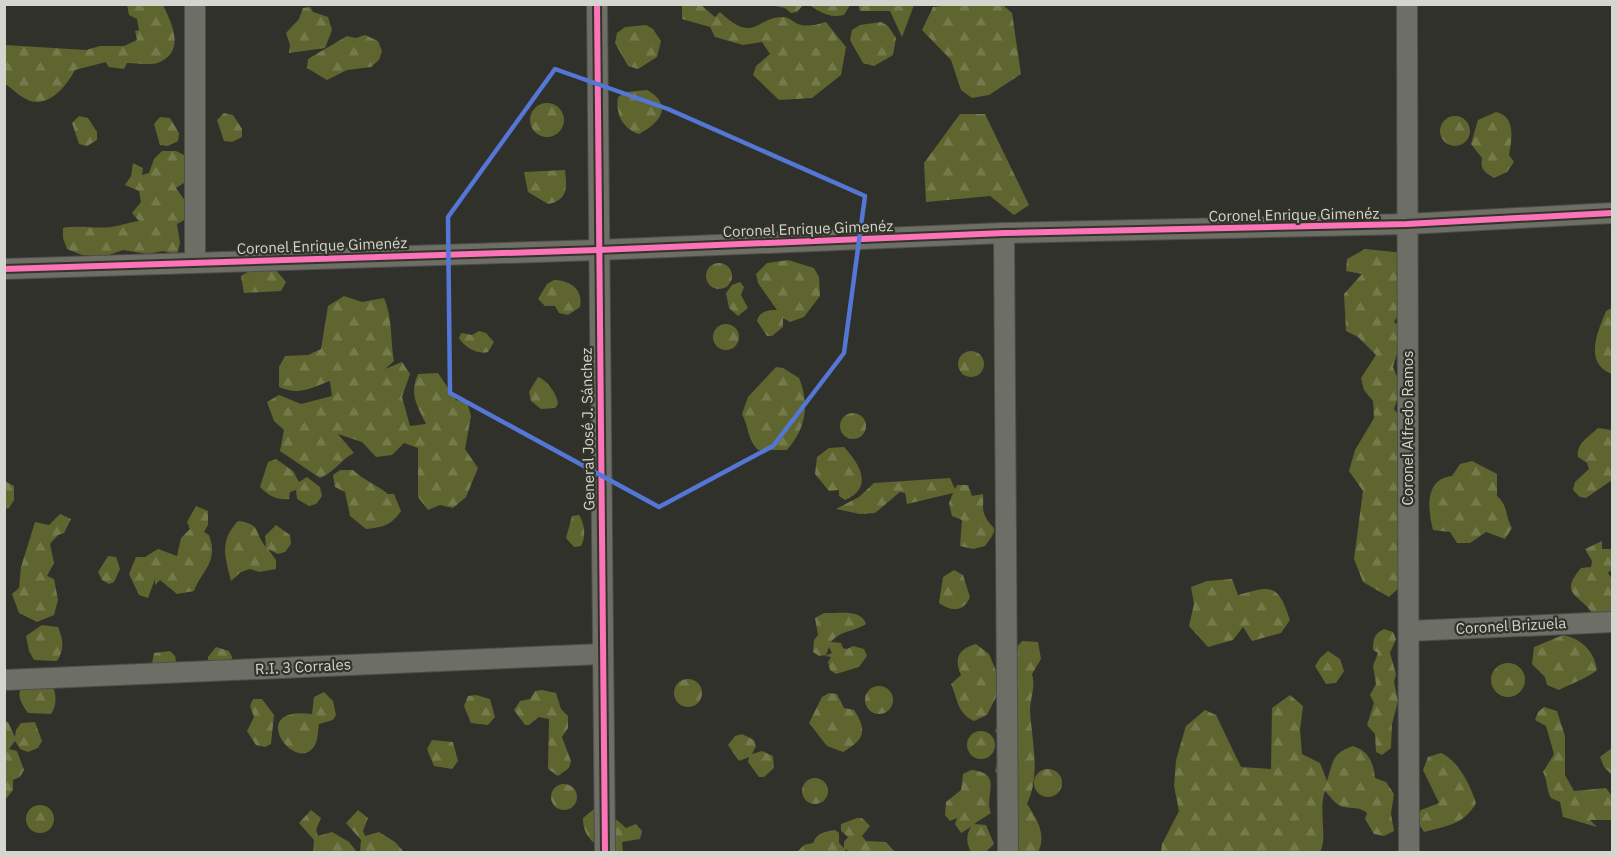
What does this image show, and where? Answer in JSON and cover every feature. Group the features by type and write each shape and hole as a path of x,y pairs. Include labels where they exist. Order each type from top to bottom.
{"street":[{"path":"195,4 195,261"},
{"name":"General José J. Sánchez","path":"597,4 605,852"},
{"name":"Coronel Alfredo Ramos","path":"1407,4 1409,852"},
{"name":"Coronel Enrique Gimenéz","path":"4,269 195,261 598,250 1004,233 1407,224 1612,213"},
{"path":"1004,233 1008,852"},
{"name":"Coronel Brizuela","path":"1409,631 1612,622"},
{"name":"R.I. 3 Corrales","path":"4,680 602,654"}],"highlighted area":[{"path":"555,69 668,109 865,196 844,353 773,446 659,507 450,393 448,217"}],"green space":[{"path":"850,4 844,15 838,16 825,14 809,5"},
{"path":"961,4 1003,5 1012,13 1021,74 989,95 972,98 961,90 951,60 922,30 933,7"},
{"path":"127,5 163,5 174,35 173,50 168,57 152,64 127,63 124,69 109,67 106,62 75,70 56,94 43,101 28,100 5,84 5,45 86,50 100,46 124,46 137,40 135,31 139,30 137,19 129,15"},
{"path":"682,5 701,5 715,17 720,12 741,27 749,28 768,20 785,17 805,25 826,22 846,47 841,75 812,98 779,100 753,75 756,66 770,54 762,42 743,45 715,37 710,27 682,19"},
{"path":"770,5 803,5 797,12 791,13 785,8"},
{"path":"858,5 914,5 902,37 890,11 860,11"},
{"path":"310,7 313,12 328,17 332,30 325,48 289,53 290,45 286,33 299,19 303,8"},
{"path":"881,22 888,26 896,38 893,55 874,66 863,63 850,40 852,30 860,25"},
{"path":"646,25 653,29 661,41 657,57 638,69 628,66 615,43 617,33 625,27"},
{"path":"365,35 378,41 382,51 379,60 371,67 347,70 327,80 307,68 308,59 347,36 356,38"},
{"path":"647,90 660,102 661,114 653,125 639,134 633,132 621,120 618,97 626,92"},
{"path":"547,103 559,108 564,120 559,132 547,137 535,132 530,120 535,108"},
{"path":"1496,112 1502,114 1510,123 1509,155 1514,162 1507,172 1494,178 1484,170 1482,158 1471,144 1478,120"},
{"path":"224,113 233,115 242,129 242,137 232,142 224,141 217,120"},
{"path":"960,114 985,114 1029,205 1014,215 990,196 926,202 924,163"},
{"path":"79,116 88,118 97,132 97,140 87,146 79,144 72,123"},
{"path":"1455,116 1466,120 1470,131 1466,142 1455,146 1444,142 1440,131 1444,120"},
{"path":"160,117 170,118 179,133 178,141 168,146 160,145 154,124"},
{"path":"162,151 176,151 188,157 187,181 176,188 186,202 190,217 177,224 180,243 177,255 163,251 147,254 123,250 103,257 82,255 67,249 63,238 63,228 111,227 139,221 132,213 141,202 139,191 125,185 131,176 133,163 143,168 142,175 149,173 154,159"},
{"path":"565,170 566,188 559,200 548,204 528,192 524,172"},
{"path":"1365,249 1414,254 1402,309 1394,322 1404,330 1393,367 1401,387 1394,409 1400,417 1402,585 1389,597 1363,582 1354,559 1363,491 1349,471 1355,450 1374,418 1373,401 1364,390 1361,378 1376,355 1358,337 1346,331 1344,294 1362,274 1346,271 1347,259"},
{"path":"788,260 814,268 819,277 820,296 804,317 790,322 783,318 783,327 772,336 767,336 757,321 758,318 765,312 777,310 758,283 756,274 767,263"},
{"path":"719,263 728,267 732,276 728,285 719,289 710,285 706,276 710,267"},
{"path":"253,269 275,269 286,282 281,291 244,293 241,276"},
{"path":"554,280 570,284 580,295 580,307 568,315 559,313 555,306 545,306 538,299 547,284"},
{"path":"740,282 744,287 741,295 748,308 738,316 729,308 726,293 732,285"},
{"path":"344,296 362,302 384,298 390,321 394,361 385,369 402,362 410,374 402,397 410,426 426,424 414,394 418,374 438,373 456,400 467,402 471,416 465,449 478,468 466,497 453,508 440,505 428,510 418,497 418,448 404,443 392,455 376,457 362,442 338,434 354,453 330,473 320,478 280,451 284,430 274,421 267,402 279,395 301,404 332,396 330,381 299,391 279,387 279,367 285,356 308,355 321,349 328,306"},
{"path":"1612,308 1612,374 1603,369 1598,362 1595,346 1606,311"},
{"path":"726,324 735,328 739,337 735,346 726,350 717,346 713,337 717,328"},
{"path":"479,331 486,333 494,342 488,352 472,349 459,338 461,333 472,335"},
{"path":"971,351 980,355 984,364 980,373 971,377 962,373 958,364 962,355"},
{"path":"776,367 783,368 799,378 804,398 804,416 798,433 787,450 758,450 742,414 748,397"},
{"path":"538,377 545,381 554,392 558,404 555,408 541,409 531,401 529,392"},
{"path":"853,413 862,417 866,426 862,435 853,439 844,435 840,426 844,417"},
{"path":"1598,428 1612,430 1612,480 1586,498 1580,497 1573,490 1575,482 1589,469 1587,463 1578,457 1579,448"},
{"path":"844,447 859,468 862,482 854,495 845,500 839,496 839,490 829,491 815,474 817,457 829,448"},
{"path":"276,459 293,471 299,482 307,477 320,487 322,496 316,504 309,506 297,499 296,490 290,492 289,499 280,499 260,487 268,462"},
{"path":"1472,461 1497,474 1497,496 1503,503 1512,528 1505,539 1486,532 1470,543 1457,543 1450,532 1433,530 1429,505 1432,489 1443,478 1452,476 1460,464"},
{"path":"340,470 353,470 388,494 394,494 401,511 394,520 386,525 366,529 350,516 345,492 335,487 333,475"},
{"path":"950,478 955,489 957,485 968,485 972,496 983,494 984,513 994,528 985,546 973,549 960,546 962,520 952,516 949,503 953,493 907,504 905,493 900,492 875,513 860,514 836,509 859,497 874,483"},
{"path":"5,481 14,486 14,500 9,508 5,509"},
{"path":"196,506 208,511 208,525 204,532 209,535 212,552 211,559 194,591 177,594 160,580 155,585 155,579 148,598 139,595 129,574 136,557 145,557 158,549 177,556 181,538 190,529 187,522"},
{"path":"60,514 71,519 64,533 58,535 50,544 54,563 47,576 54,579 58,600 54,615 37,622 19,613 12,594 19,588 21,567 35,522 49,525"},
{"path":"579,515 584,526 584,539 581,546 574,547 566,538 572,516"},
{"path":"238,521 251,524 266,547 265,536 276,525 290,535 291,544 285,552 278,554 268,549 276,560 276,569 259,572 250,569 241,572 231,581 225,550 228,535"},
{"path":"1602,541 1602,549 1612,549 1612,569 1608,573 1612,579 1612,618 1593,614 1571,589 1574,577 1581,568 1591,567 1592,561 1585,549"},
{"path":"108,556 116,557 120,569 114,582 109,584 102,580 98,572"},
{"path":"954,570 963,575 970,597 964,606 957,609 948,608 939,603 943,577"},
{"path":"1232,579 1238,595 1265,589 1277,593 1290,620 1281,633 1252,641 1243,627 1233,640 1208,647 1189,626 1194,604 1191,587 1207,581"},
{"path":"824,613 854,614 863,619 866,624 839,635 831,642 841,643 843,648 847,649 853,646 864,649 867,656 859,667 836,674 830,670 828,662 831,657 825,656 832,653 829,647 826,655 819,656 813,652 814,640 818,635 815,618"},
{"path":"42,625 58,627 62,644 57,661 34,660 29,651 26,636"},
{"path":"1384,629 1393,632 1396,639 1390,653 1396,674 1394,682 1398,701 1392,724 1391,748 1382,755 1376,752 1375,734 1367,725 1374,703 1370,695 1376,684 1373,666 1378,653 1373,650 1373,643 1376,635"},
{"path":"1563,635 1586,646 1597,670 1559,690 1547,685 1545,677 1532,664 1534,647"},
{"path":"1022,641 1038,642 1041,659 1032,674 1030,711 1035,770 1027,804 1041,833 1041,846 1038,852 1015,852 1005,789 995,771 999,755 1005,750 995,731 1005,711 1012,653"},
{"path":"976,644 989,654 1002,685 987,715 974,721 961,710 951,684 961,675 958,664 959,655"},
{"path":"216,647 229,651 232,657 231,664 208,664 208,657"},
{"path":"170,651 175,656 177,666 151,669 154,653"},
{"path":"1328,651 1340,659 1344,671 1336,683 1326,684 1315,666"},
{"path":"1508,663 1520,668 1525,680 1520,692 1508,697 1496,692 1491,680 1496,668"},
{"path":"688,679 698,683 702,693 698,703 688,707 678,703 674,693 678,683"},
{"path":"51,681 56,698 51,714 28,713 19,695 21,688 24,684"},
{"path":"879,686 889,690 893,700 889,710 879,714 869,710 865,700 869,690"},
{"path":"535,691 556,693 561,709 568,716 568,728 562,737 571,761 569,768 558,776 548,769 549,719 539,717 529,725 525,725 514,710 520,701 530,699"},
{"path":"324,692 333,701 336,715 333,720 319,724 316,743 308,752 298,753 289,748 281,739 278,729 281,720 291,714 312,714 314,697"},
{"path":"829,693 837,694 844,708 854,710 861,724 862,734 859,739 843,752 827,746 809,723 822,697"},
{"path":"476,695 490,699 495,717 488,725 471,723 464,706 468,696"},
{"path":"1290,695 1303,706 1300,730 1302,754 1320,763 1327,781 1337,755 1353,746 1363,751 1371,762 1375,778 1386,782 1394,794 1391,814 1394,831 1384,836 1374,834 1365,819 1367,813 1341,806 1325,791 1322,807 1323,840 1320,852 1161,852 1162,844 1179,811 1174,786 1176,760 1186,726 1205,710 1216,715 1241,767 1271,769 1272,708"},
{"path":"253,699 262,699 274,715 271,744 265,747 256,745 247,731 254,717 250,706"},
{"path":"1544,707 1557,711 1565,736 1565,775 1574,791 1606,788 1612,796 1612,820 1590,820 1597,827 1563,817 1560,802 1551,798 1543,772 1554,754 1546,726 1535,720 1538,712"},
{"path":"5,721 8,722 15,737 16,730 21,723 35,722 42,741 38,748 28,752 20,749 15,741 9,749 17,751 24,770 20,777 13,780 13,790 5,800"},
{"path":"981,731 991,735 995,745 991,755 981,759 971,755 967,745 971,735"},
{"path":"742,734 754,740 756,746 752,754 762,751 773,756 774,768 764,777 759,777 748,762 749,757 739,761 728,745 735,736"},
{"path":"432,740 453,742 458,761 452,769 434,766 427,749"},
{"path":"1612,748 1612,775 1604,767 1600,757"},
{"path":"1441,753 1458,768 1467,781 1476,803 1460,820 1424,832 1415,818 1421,810 1439,803 1423,770 1428,757"},
{"path":"1048,769 1058,773 1062,783 1058,793 1048,797 1038,793 1034,783 1038,773"},
{"path":"971,770 987,775 990,780 991,813 974,824 986,825 994,844 986,852 971,852 967,839 971,827 961,833 955,824 957,818 950,821 945,815 946,802 961,790 963,774"},
{"path":"815,778 824,782 828,791 824,800 815,804 806,800 802,791 806,782"},
{"path":"564,784 573,788 577,797 573,806 564,810 555,806 551,797 555,788"},
{"path":"40,805 50,809 54,819 50,829 40,833 30,829 26,819 30,809"},
{"path":"594,809 602,811 612,822 617,820 626,828 636,824 642,831 640,839 622,842 623,852 608,850 595,844 586,833 583,818"},
{"path":"311,810 321,818 316,830 318,836 332,832 349,842 357,852 313,852 314,840 299,823"},
{"path":"358,810 368,818 363,831 365,836 379,832 395,842 404,852 360,852 361,840 346,823"},
{"path":"862,818 870,826 862,836 866,841 886,842 895,852 850,852 845,849 846,852 797,852 804,845 813,843 821,834 835,830 839,833 839,843 844,848 844,842 848,837 841,831 841,824"}],"cycle path":[{"path":"597,4 605,852"},
{"path":"4,269 598,250 1004,233 1407,224 1612,213"}]}
